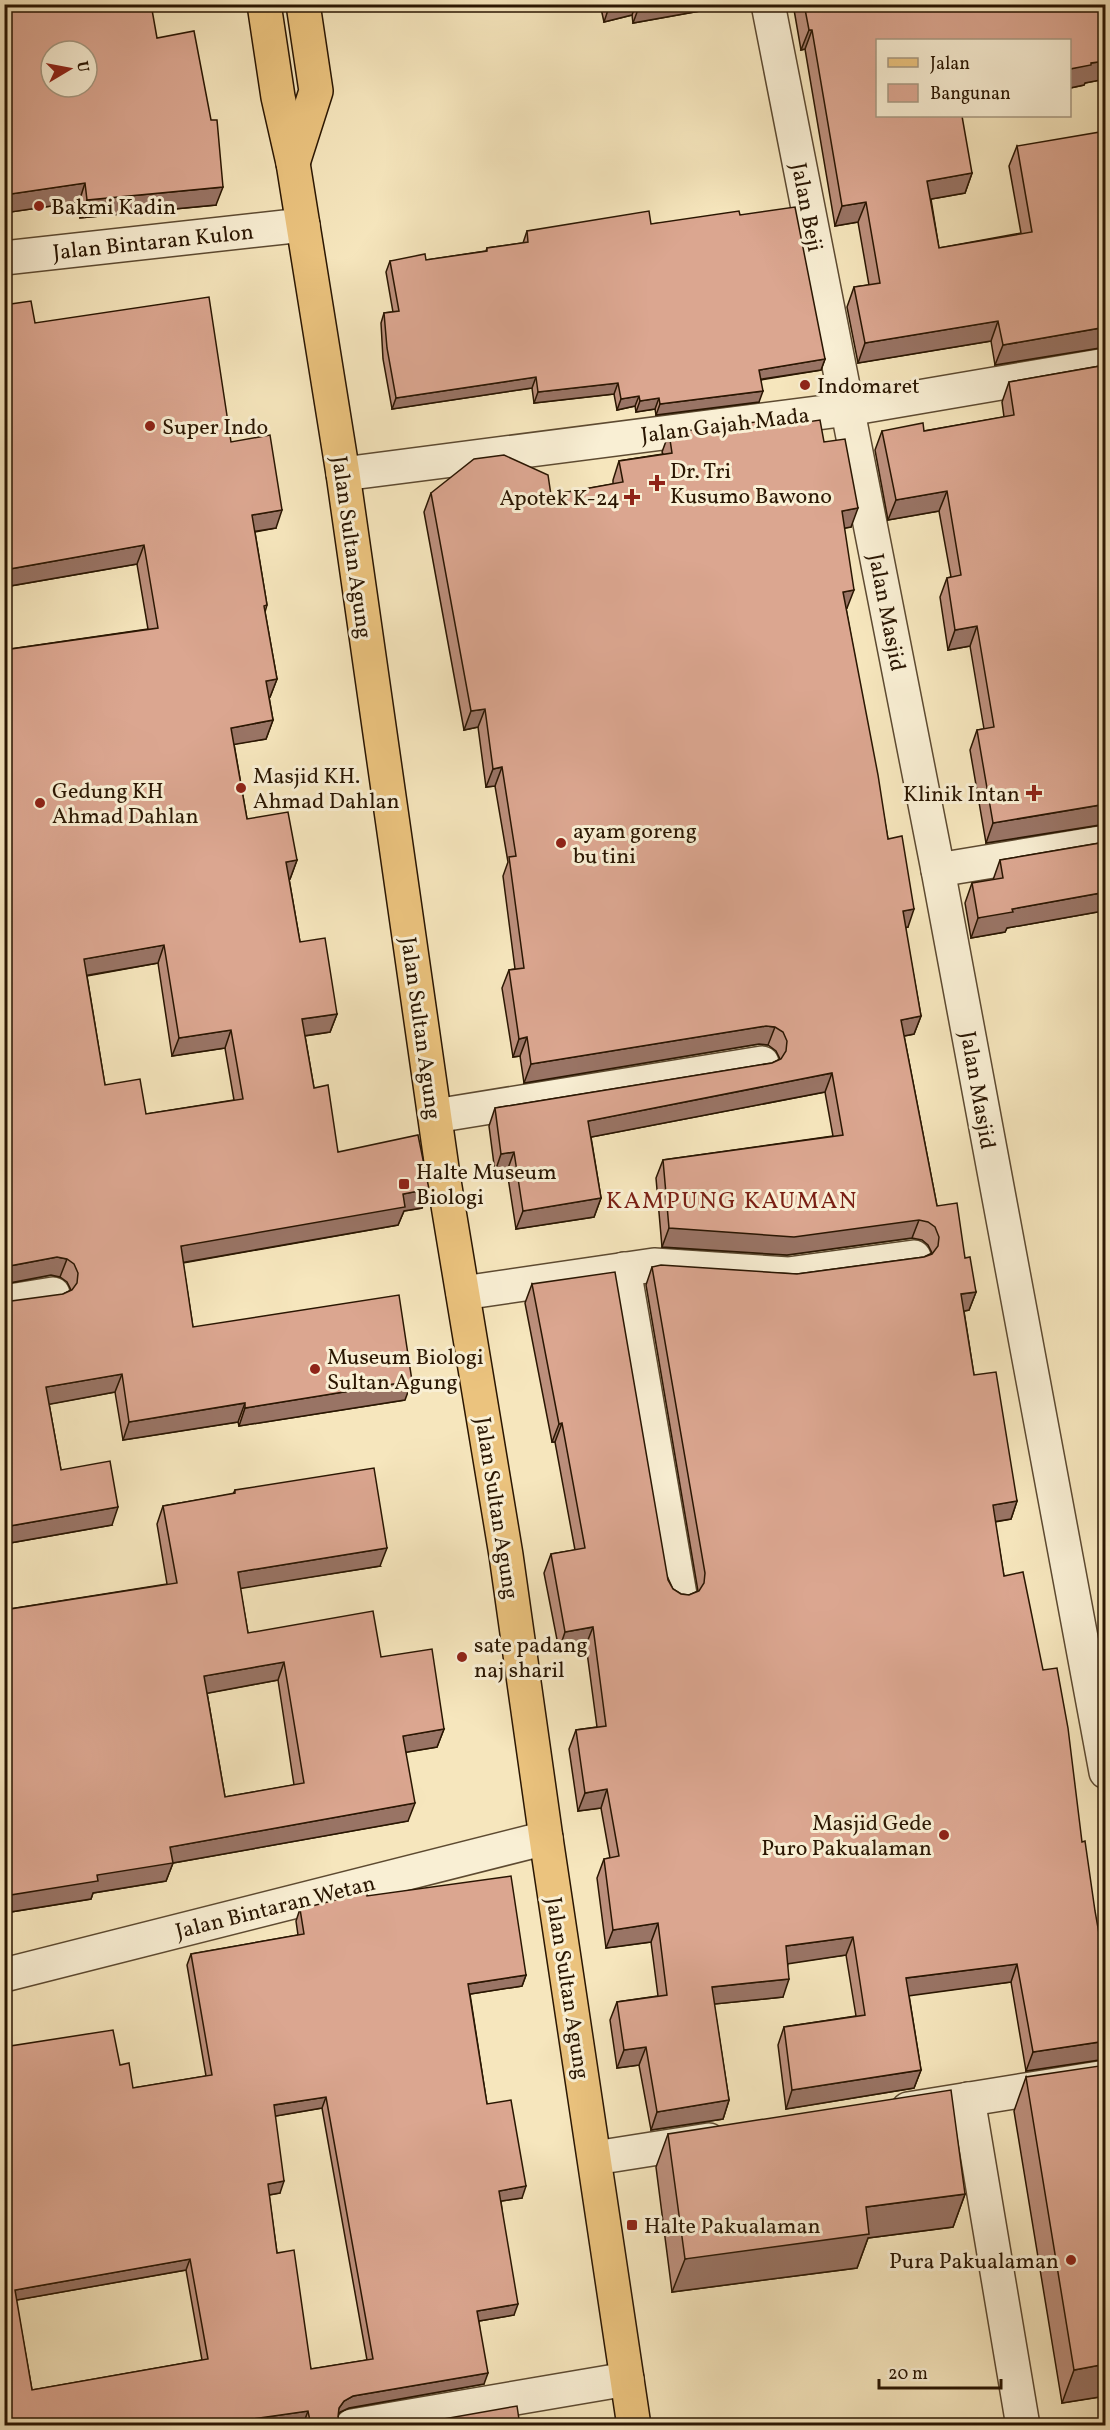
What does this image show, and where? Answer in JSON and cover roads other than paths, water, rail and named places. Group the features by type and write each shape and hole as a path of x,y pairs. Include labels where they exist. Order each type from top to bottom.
{"main road":[{"name":"Jalan Sultan Agung","path":"264,4 278,97 293,164 343,474 435,1116 506,1555 634,2426"},
{"name":"Jalan Sultan Agung","path":"293,164 316,91 303,4"}],"street":[{"name":"Jalan Beji","path":"768,4 848,409"},
{"name":"Jalan Bintaran Kulon","path":"4,258 303,225"},
{"name":"Jalan Gajah Mada","path":"343,474 848,409 1106,365"},
{"name":"Jalan Masjid","path":"848,409 938,870 1106,1772"},
{"path":"938,870 1106,842"},
{"path":"435,1116 762,1063"},
{"path":"463,1293 654,1265 788,1274 914,1257"},
{"path":"624,1269 680,1594"},
{"path":"4,1302 53,1294"},
{"name":"Jalan Bintaran Wetan","path":"4,1975 546,1838"},
{"path":"875,2114 1106,2077"},
{"path":"968,2099 1023,2426"},
{"path":"595,2158 735,2136"},
{"path":"352,2426 627,2379"}],"place":[{"name":"Bakmi Kadin","path":"39,206"},
{"name":"Indomaret","path":"805,385"},
{"name":"Super Indo","path":"150,426"},
{"name":"Dr. Tri Kusumo Bawono","path":"657,483"},
{"name":"Apotek K-24","path":"632,497"},
{"name":"Masjid KH. Ahmad Dahlan","path":"241,788"},
{"name":"Klinik Intan","path":"1034,793"},
{"name":"Gedung KH Ahmad Dahlan","path":"40,803"},
{"name":"ayam goreng bu tini","path":"561,843"},
{"name":"Halte Museum Biologi","path":"404,1184"},
{"name":"Museum Biologi Sultan Agung","path":"315,1369"},
{"name":"sate padang naj sharil","path":"462,1657"},
{"name":"Masjid Gede Puro Pakualaman","path":"944,1835"},
{"name":"Halte Pakualaman","path":"632,2225"},
{"name":"Pura Pakualaman","path":"1071,2260"}],"district":[{"name":"KAMPUNG KAUMAN","path":"732,1200"}]}
